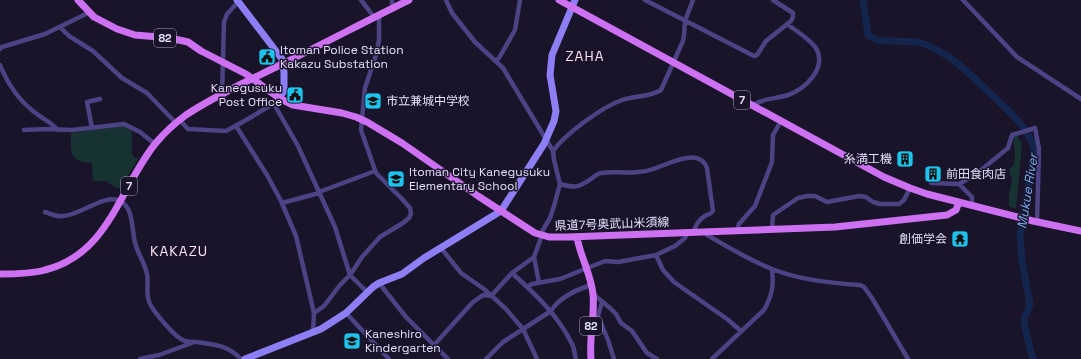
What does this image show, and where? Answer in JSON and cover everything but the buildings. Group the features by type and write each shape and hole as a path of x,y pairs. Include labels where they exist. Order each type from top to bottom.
{"main road":[{"name":"82","path":"78,0 88,13 104,24 129,33 184,40 254,79"},
{"name":"7","path":"0,274 42,271 55,267 74,258 91,245 99,235 155,144 178,121 195,109 409,0"},
{"name":"7","path":"559,0 573,4 673,62 884,177 910,188 972,206 1081,231"},
{"name":"県道7号奥武山米須線","path":"254,79 277,101 342,113 362,120 402,143 501,211 541,235 577,237 835,227 947,215 954,212 959,202"},
{"name":"82","path":"577,237 578,246 591,285 596,316 590,343 591,359"}],"street":[{"path":"314,313 324,306 340,285 350,275 362,257 380,237 403,223 411,214 410,208 375,171 361,130 365,88 376,55 379,40 377,16 361,0"},
{"path":"392,0 392,8"},
{"path":"446,0 452,13 475,42 503,68 553,151 560,184 552,212 541,235 534,257 539,283"},
{"path":"495,61 500,58 515,30 520,0"},
{"path":"644,0 754,56 757,55 766,41 791,21 793,17 793,13 779,1 773,0"},
{"path":"553,151 570,133 610,106 623,100 661,90 684,35 685,21 693,0"},
{"path":"963,0 1017,57 1081,99"},
{"path":"60,27 69,36 93,51 122,78 147,93 188,130 226,131 277,101 284,91 284,64 279,54 238,1 227,14 224,22 222,94"},
{"path":"245,359 321,329 346,313 367,292 379,283 402,274 501,211 547,139 554,121 556,111 550,75 550,61 573,4"},
{"path":"0,49 2,47 37,37 88,13"},
{"path":"753,105 759,101 789,94 814,77 817,70 819,58 817,49 787,24"},
{"path":"0,65 22,100 32,110 46,119 58,130"},
{"path":"92,128 87,102 100,99"},
{"path":"277,101 339,238 350,275 367,292"},
{"path":"737,230 739,224 755,206 772,162 773,136 781,121"},
{"path":"24,130 72,130 124,124 140,132 155,144"},
{"path":"236,126 267,175 282,203 296,236 314,313 313,332"},
{"path":"931,184 959,184 975,175 1008,148 1012,135 1035,128 1039,148 1035,221"},
{"path":"527,287 532,284 560,278 605,261 618,262 656,255 675,246 691,232 700,220 711,214 713,211 707,168 705,162 699,159 685,158 671,161 653,169 637,173 599,173 583,185 575,188 560,184"},
{"path":"282,203 319,193 375,171"},
{"path":"959,184 972,197 972,206"},
{"path":"772,230 773,214 798,198 815,196 827,202 859,196 866,197 873,202 880,204 899,204 904,200 910,188"},
{"path":"45,212 55,216 63,216 105,201 114,199 120,201 127,208 136,246 144,261 147,276 147,295 150,303 160,317 180,339 212,344 229,349 241,359"},
{"path":"706,232 707,235 772,270 824,282 860,285 864,287 908,359"},
{"path":"441,248 462,273 506,309 523,329 537,359"},
{"path":"656,255 663,270 674,282 727,319 741,331"},
{"path":"491,296 512,272 534,257"},
{"path":"712,359 764,310 772,291 772,270"},
{"path":"512,272 551,311 573,346 576,359"},
{"path":"379,283 406,317 448,359"},
{"path":"486,359 503,342 551,311 553,307 575,290 591,285"},
{"path":"593,294 616,314 621,323 632,331 647,353 657,359"},
{"path":"434,345 472,303 483,295 491,296"},
{"path":"602,302 596,316 608,340 614,359"},
{"path":"346,313 389,359"},
{"path":"140,359 159,356 194,342"}],"green space":[{"path":"123,126 132,131 132,155 138,159 121,187 116,188 106,181 93,181 92,163 79,161 75,158 71,151 71,133"},
{"path":"1017,134 1022,145 1016,209 1009,206 1012,178 1009,170 1014,165 1015,154 1013,137"}],"waterway":[{"name":"Mukue River","path":"863,0 868,35 880,40 921,43 949,57 971,75 1018,120 1032,142 1034,150 1020,236 1022,261 1030,304 1024,320 1033,359"}],"place":[{"name":"Itoman Police Station Kakazu Substation","path":"267,57"},
{"name":"Kanegusuku Post Office","path":"295,95"},
{"name":"市立兼城中学校","path":"373,101"},
{"name":"糸満工機","path":"905,159"},
{"name":"前田食肉店","path":"933,174"},
{"name":"Itoman City Kanegusuku Elementary School","path":"396,179"},
{"name":"創価学会","path":"960,239"},
{"name":"Kaneshiro Kindergarten","path":"352,341"}],"district":[{"name":"ZAHA","path":"585,56"},
{"name":"KAKAZU","path":"179,251"}]}
